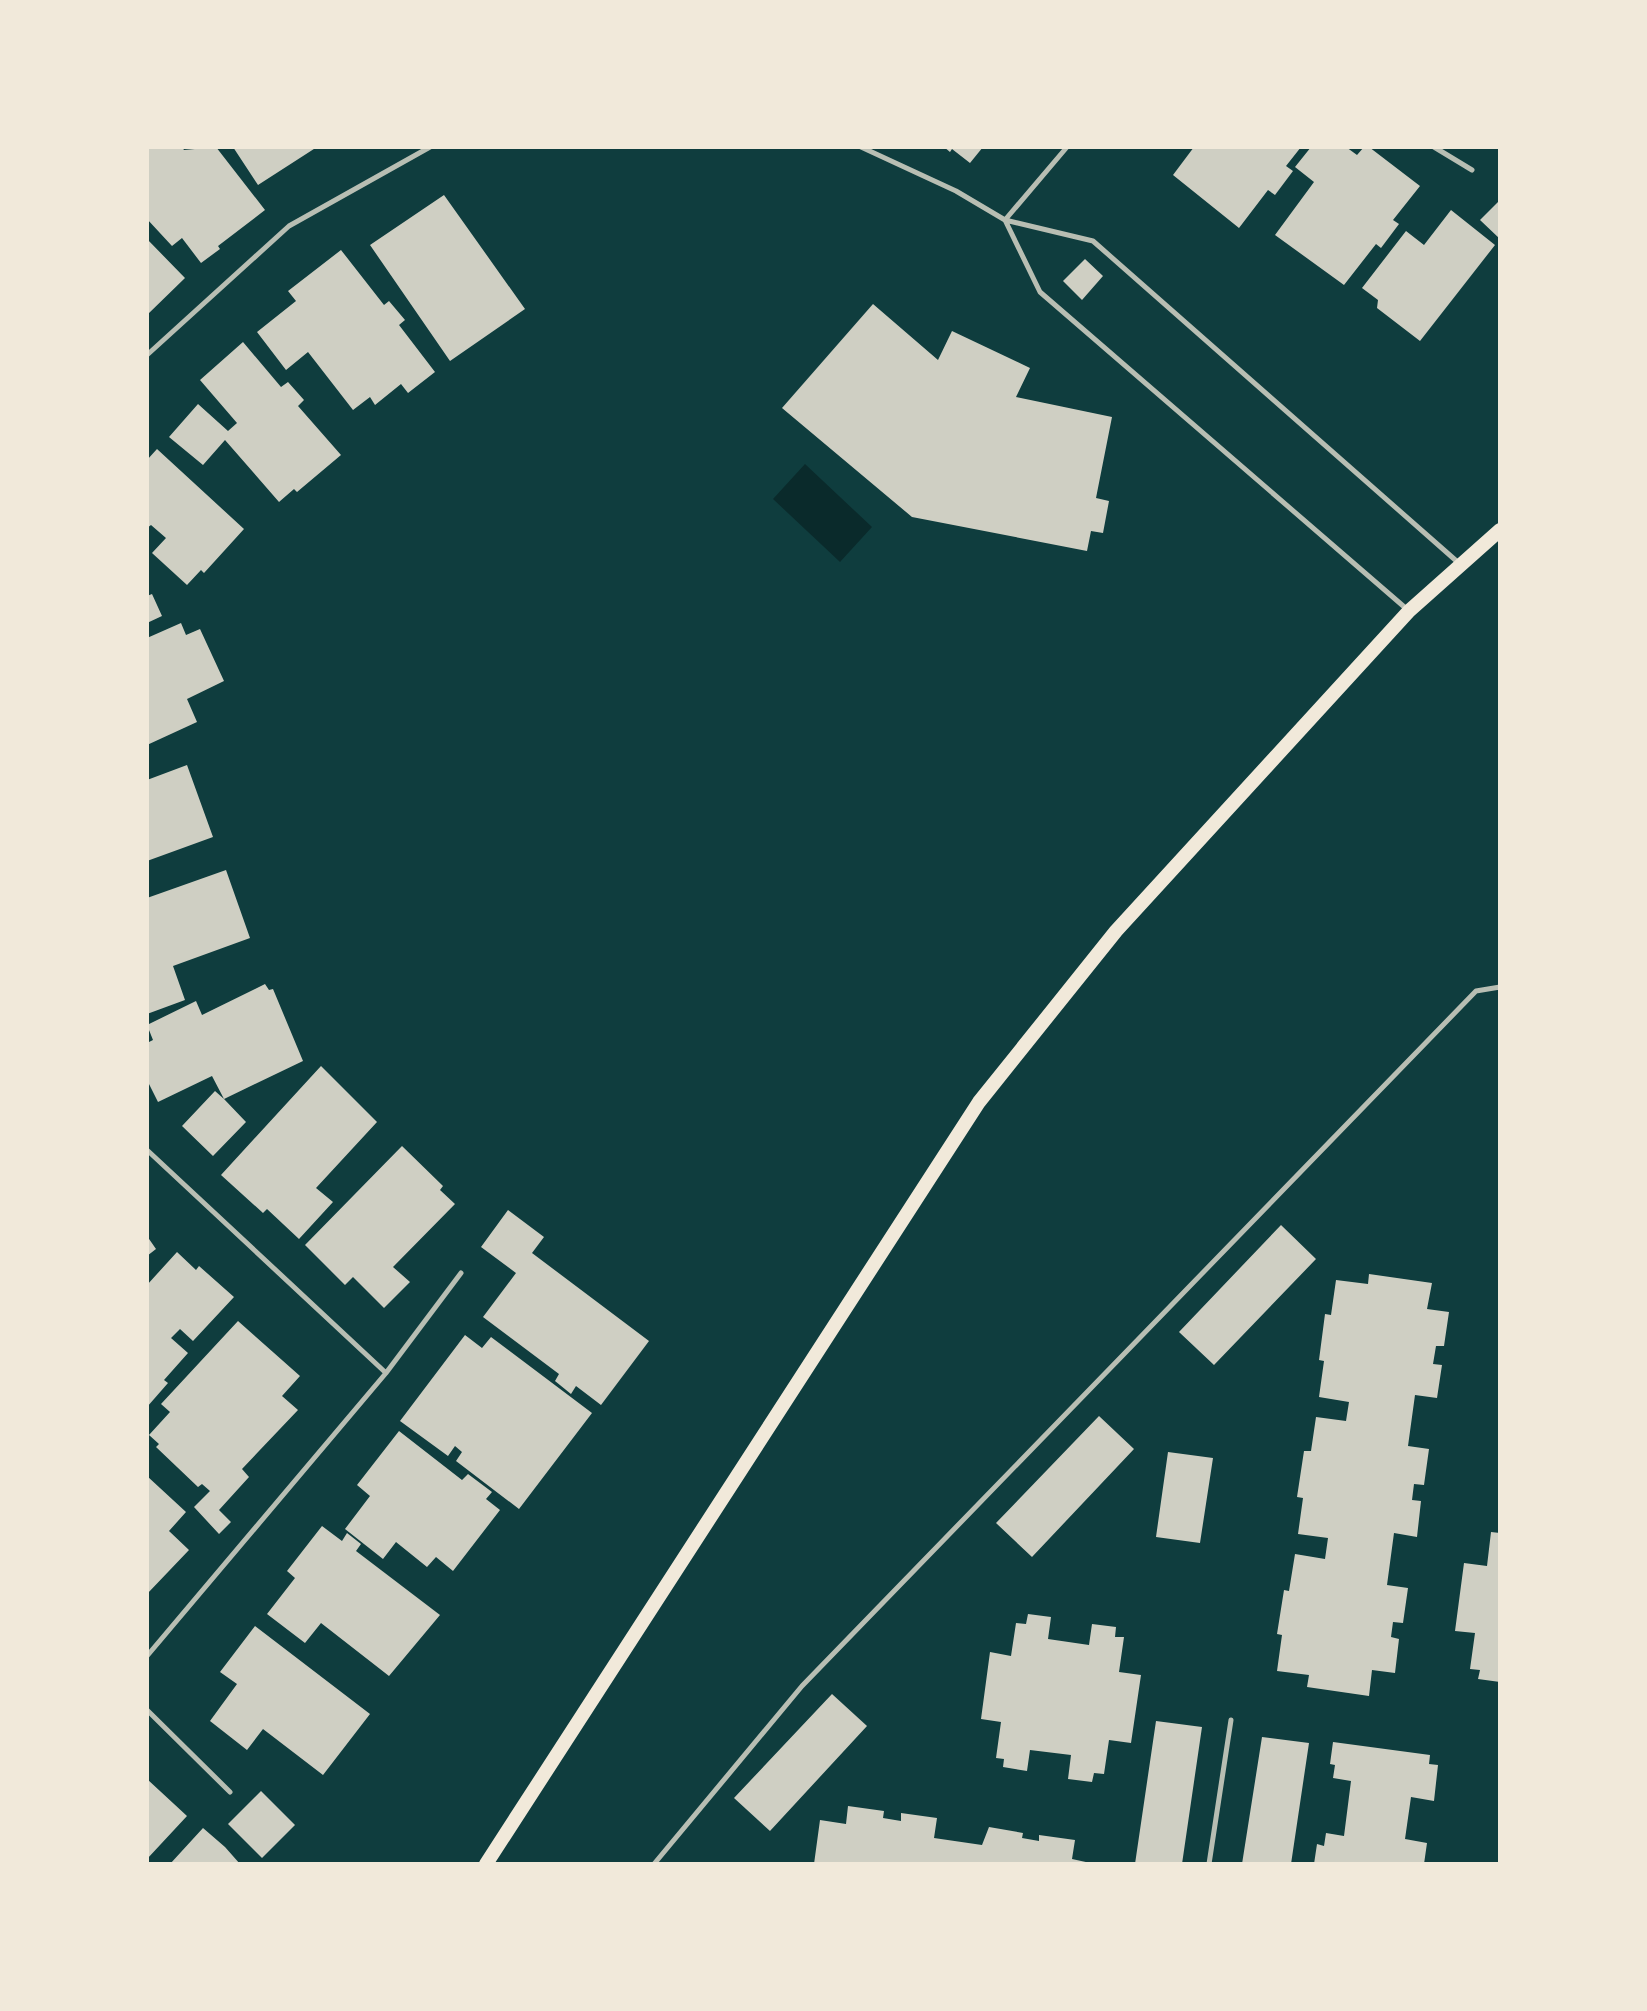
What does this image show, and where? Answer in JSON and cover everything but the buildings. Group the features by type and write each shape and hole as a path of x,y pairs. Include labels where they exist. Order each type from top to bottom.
{"main road":[{"path":"486,1864 979,1102 1116,930 1409,611 1500,530"}],"lane":[{"path":"147,355 289,226 430,147"},
{"path":"860,147 956,191 1005,220 1093,241 1461,565"},
{"path":"1005,220 1067,147"},
{"path":"1434,147 1472,170"},
{"path":"1005,220 1040,292 1409,611"},
{"path":"654,1864 802,1686 1476,991 1500,987"},
{"path":"147,1150 386,1373"},
{"path":"147,1656 386,1373 461,1273"},
{"path":"147,1710 230,1792"},
{"path":"1209,1864 1231,1720"}],"water":[{"path":"805,464 872,527 840,562 773,499"}]}
